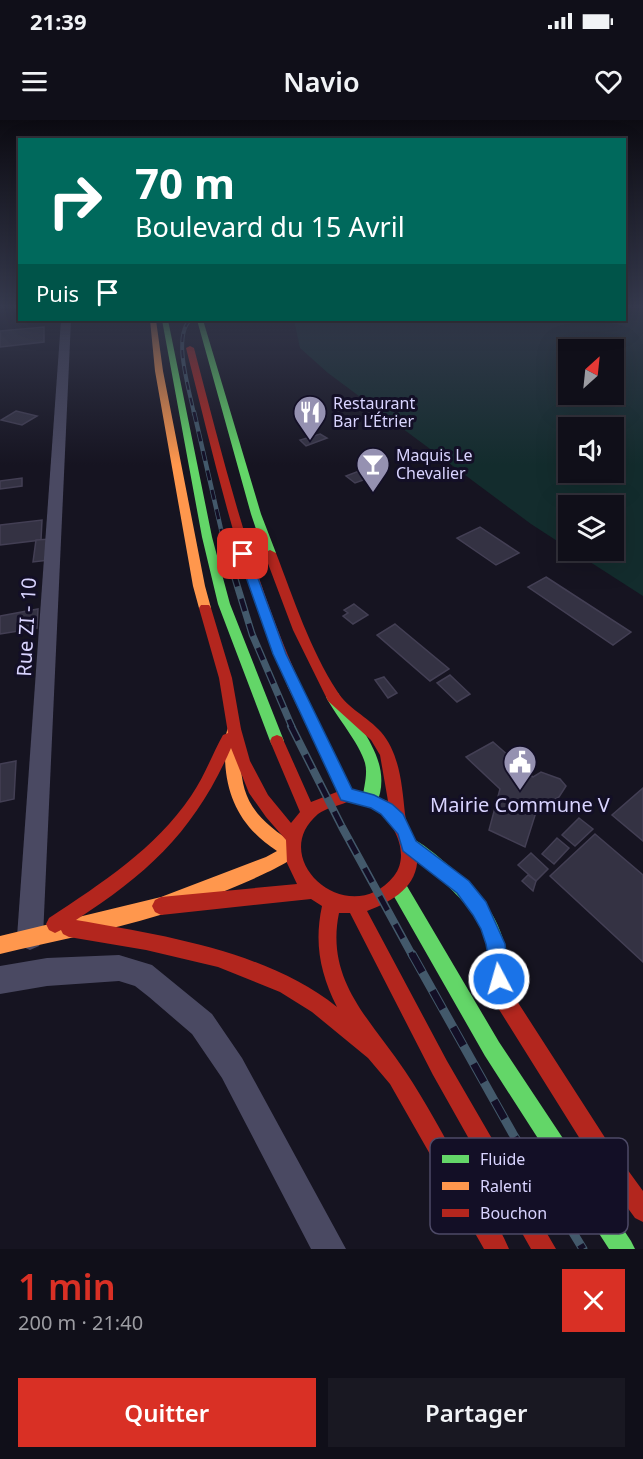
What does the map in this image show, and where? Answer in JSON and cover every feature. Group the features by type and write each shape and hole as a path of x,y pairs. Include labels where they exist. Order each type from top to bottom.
{"main road":[{"path":"0,945 161,906 272,863 293,844 308,812 328,800 347,795 370,800 387,809 398,819 409,845 412,869 398,887 381,900 356,907 332,902 312,891 301,879 294,865 293,844 254,790 246,772 234,727 228,688 199,586 158,360"},
{"path":"173,360 207,537 224,604 260,701 308,812"},
{"path":"193,360 248,572 279,654 347,795"},
{"path":"211,360 256,514 299,630 333,697 371,758 375,775 370,800"},
{"path":"333,697 376,736 387,754 394,784 398,819"},
{"path":"34,936 94,899 155,853 202,798 220,766 234,727"},
{"path":"234,727 231,777 237,798 249,818 261,831 293,844"},
{"path":"409,845 463,887 480,908 495,944 501,997"},
{"path":"398,887 492,1049 550,1138"},
{"path":"161,906 312,891"},
{"path":"306,909 312,891"},
{"path":"332,902 326,918 324,936 332,973 341,999 352,1018 417,1107 434,1138"},
{"path":"356,907 440,1068 480,1138"},
{"path":"69,928 175,945 225,958 307,996 382,1057"},
{"path":"484,962 501,997 592,1138"},
{"path":"317,985 338,1019"},
{"path":"628,1189 643,1210"},
{"path":"489,1234 497,1249"},
{"path":"535,1234 544,1249"},
{"path":"613,1234 623,1249"}],"street":[{"name":"Rue ZI - 10","path":"34,936 64,360"},
{"path":"0,980 46,972 119,968 142,975 159,987 202,1024 232,1068 329,1249"}],"green space":[{"path":"313,360 558,360 558,405 624,405 624,360 643,360 643,596 589,561 624,561 624,495 558,495 558,542 531,524"}],"building":[{"path":"16,411 37,416 22,425 1,420"},
{"path":"320,434 327,438 306,446 300,440"},
{"path":"359,471 369,478 355,483 346,476"},
{"path":"22,478 22,486 0,489 0,481"},
{"path":"42,520 41,540 0,545 0,525"},
{"path":"480,527 519,553 496,565 457,538"},
{"path":"51,539 49,560 33,562 36,540"},
{"path":"546,577 631,632 613,645 528,587"},
{"path":"354,604 368,615 353,624 343,616 348,613 344,610"},
{"path":"38,609 37,628 0,634 0,616"},
{"path":"395,624 449,669 430,681 377,635"},
{"path":"450,675 470,694 457,702 437,683"},
{"path":"384,677 397,693 388,698 375,680"},
{"path":"493,742 533,777 541,772 560,779 566,786 559,797 537,809 525,847 489,830 500,789 466,757"},
{"path":"16,761 14,799 0,802 0,764"},
{"path":"643,788 643,841 612,815"},
{"path":"579,818 593,829 575,846 562,835"},
{"path":"595,834 643,875 643,962 550,876"},
{"path":"557,838 569,848 554,864 542,854"},
{"path":"531,853 548,869 536,881 518,865"},
{"path":"528,875 536,881 533,891 522,881"}],"railway":[{"path":"183,360 194,414"},
{"path":"194,412 226,551"},
{"path":"226,549 252,634 292,727"},
{"path":"291,726 342,827 412,955"},
{"path":"412,954 515,1138"},
{"path":"574,1234 583,1249"}],"traffic: fast":[{"path":"173,360 207,537 224,604 277,741"},
{"path":"211,360 256,514 270,553"},
{"path":"333,697 371,758 375,775 370,800"},
{"path":"409,845 462,888 483,914 496,946 501,997"},
{"path":"398,887 492,1049 550,1138"},
{"path":"613,1234 623,1249"}],"traffic: slow":[{"path":"158,360 205,608"},
{"path":"294,685 347,795"},
{"path":"234,730 233,771 240,802 259,827 292,851"},
{"path":"0,945 161,906 272,863 292,851"}],"traffic: jam":[{"path":"193,360 234,520 260,604 294,685"},
{"path":"270,553 299,630 333,697 376,736 387,754 394,784 397,819"},
{"path":"205,608 226,678 234,729 248,775 262,800 293,837"},
{"path":"55,924 136,867 179,825 213,772 228,739"},
{"path":"277,741 308,812"},
{"path":"347,795 374,802 390,812 402,827 408,846 408,865 401,881 383,896 360,905 338,904 320,895 305,881 296,863 293,844 298,825 313,809 347,795"},
{"path":"161,906 311,891"},
{"path":"332,902 327,925 327,946 336,985 356,1021 382,1057"},
{"path":"356,907 440,1068 480,1138"},
{"path":"69,928 146,941 218,958 286,985 319,1005 375,1051 397,1077 432,1138"},
{"path":"492,980 592,1138"},
{"path":"628,1189 643,1210"},
{"path":"488,1234 497,1249"},
{"path":"535,1234 544,1249"}],"place":[{"name":"Restaurant Bar L’Étrier","path":"310,441"},
{"name":"Maquis Le Chevalier","path":"373,493"},
{"name":"Mairie Commune V","path":"520,791"}],"route":[{"path":"243,554 279,654 347,795 374,802 387,809 398,819 409,845 463,887 480,908 488,925 495,944 499,979"}]}
